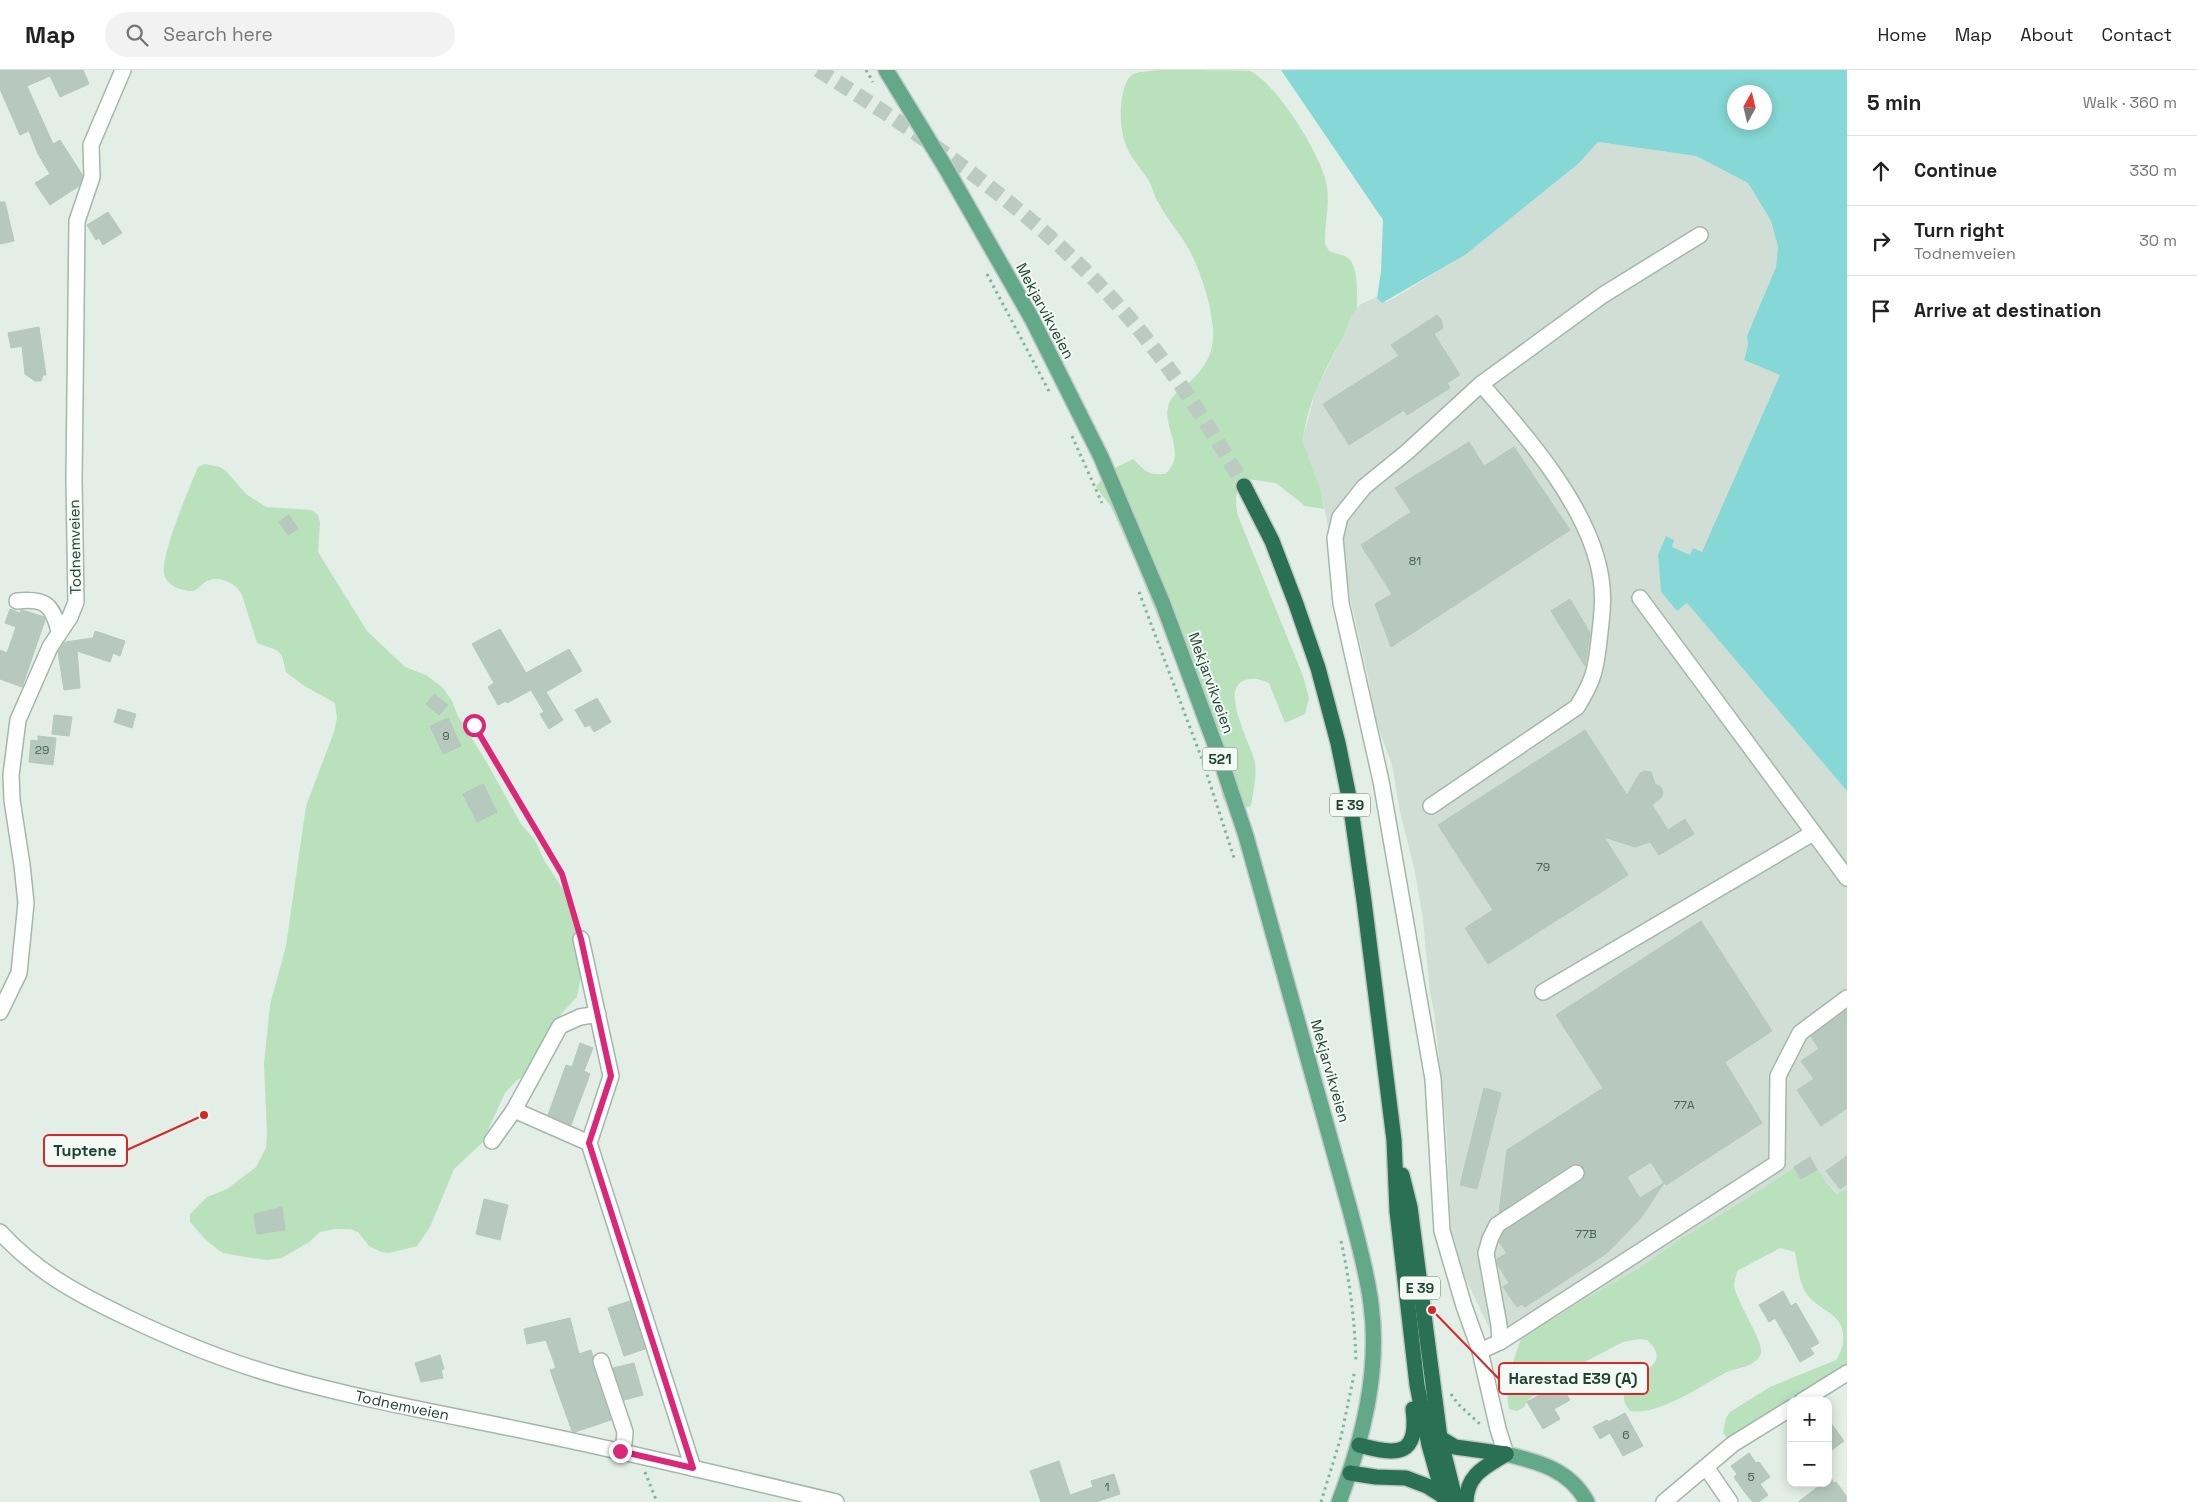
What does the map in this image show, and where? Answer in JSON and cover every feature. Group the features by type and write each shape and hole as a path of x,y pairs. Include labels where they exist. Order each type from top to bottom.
{"highway":[{"name":"E 39","path":"1244,486 1272,541 1318,668 1338,743 1350,802 1394,1140 1397,1211 1417,1385 1435,1442 1448,1500"},
{"name":"E 39","path":"1394,1140 1410,1207 1435,1442"},
{"name":"E 39","path":"1359,1445 1396,1452 1406,1448 1411,1443 1414,1434 1413,1405 1417,1385"},
{"path":"1435,1442 1455,1447 1506,1454"},
{"path":"1466,1502 1466,1490 1472,1479 1479,1471 1506,1454"},
{"name":"E 39","path":"1350,1473 1376,1477 1406,1478 1427,1486 1448,1500"}],"main road":[{"name":"Mekjarvikveien","path":"886,70 947,170 1032,319 1100,457 1163,604 1220,758 1249,846 1365,1270 1371,1305 1373,1342 1371,1378 1359,1445 1339,1502"},
{"path":"1506,1454 1534,1461 1557,1470 1575,1485 1587,1502"}],"street":[{"name":"Todnemveien","path":"0,1012 19,973 26,903 22,865 6,800 18,720 50,647 70,617 76,602 74,480 77,221 92,177 91,145 122,73"},
{"path":"1506,1454 1498,1429 1480,1351 1464,1306 1442,1231 1432,1069 1381,781 1341,603 1335,538 1340,517 1364,487 1379,476 1481,384 1603,295 1700,235"},
{"path":"1432,806 1578,707 1590,686 1597,662 1603,604 1602,579 1583,520 1527,436 1481,384"},
{"path":"1640,598 1847,878"},
{"path":"17,601 34,599 48,606 54,615 59,632"},
{"path":"1543,992 1813,833"},
{"path":"581,939 611,1076 589,1143 693,1468"},
{"path":"1480,1351 1500,1342 1777,1163 1778,1076 1800,1032 1847,998"},
{"path":"492,1141 514,1110 560,1026 580,1017 598,1014"},
{"path":"514,1110 589,1143"},
{"path":"1500,1342 1499,1325 1486,1253 1490,1239 1497,1225 1576,1173"},
{"name":"Todnemveien","path":"0,1232 27,1260 55,1280 150,1329 209,1354 279,1376 336,1390 620,1451 836,1502"},
{"path":"601,1361 625,1432 624,1443 620,1451"},
{"path":"1808,1397 1847,1373"},
{"path":"1664,1502 1733,1444 1787,1410"},
{"path":"1706,1467 1730,1502"}],"path":[{"path":"866,70 876,86"},
{"path":"984,269 1054,401"},
{"path":"1071,435 1104,508"},
{"path":"1137,585 1203,762 1237,868"},
{"path":"474,725 562,874 581,939"},
{"path":"1321,1502 1341,1437 1356,1367 1355,1321 1347,1270 1338,1232"},
{"path":"1449,1390 1458,1404 1482,1426"},
{"path":"642,1456 643,1467 657,1502"}],"shaded area":[{"path":"1598,142 1696,156 1748,183 1771,221 1778,247 1776,267 1747,336 1748,345 1744,359 1781,375 1702,553 1693,548 1690,556 1672,547 1658,555 1661,592 1677,611 1687,603 1847,791 1847,1189 1838,1194 1806,1160 1680,1239 1644,1265 1568,1309 1562,1316 1548,1321 1526,1324 1511,1330 1496,1331 1490,1330 1464,1275 1451,1232 1446,1125 1423,920 1415,872 1400,812 1392,765 1374,716 1368,677 1348,588 1333,551 1321,491 1303,442 1316,390 1344,335 1352,314 1361,304 1377,297 1387,302 1465,255 1578,164"}],"green space":[{"path":"1158,70 1250,71 1261,78 1273,90 1308,141 1324,174 1328,194 1325,244 1329,251 1346,257 1352,262 1357,282 1357,309 1350,319 1317,388 1305,428 1303,442 1321,491 1324,509 1305,506 1276,483 1248,479 1241,480 1238,489 1236,502 1238,516 1303,676 1309,698 1305,714 1285,723 1269,683 1249,679 1243,681 1237,687 1235,696 1236,707 1255,763 1251,806 1242,809 1228,805 1223,799 1218,777 1193,704 1136,563 1111,507 1096,487 1108,472 1133,459 1144,469 1154,474 1165,474 1172,466 1175,450 1167,415 1170,400 1197,375 1210,355 1212,347 1213,329 1210,310 1195,262 1187,246 1155,197 1149,181 1128,151 1123,136 1121,105 1126,82 1136,73"},
{"path":"205,464 220,467 226,471 246,494 266,507 311,510 318,515 320,523 318,552 367,631 405,667 426,675 443,688 521,824 535,840 544,860 570,900 584,960 577,997 561,1014 527,1073 505,1093 482,1143 454,1169 430,1227 417,1246 389,1253 381,1252 369,1246 358,1232 350,1229 335,1229 320,1232 309,1242 282,1258 267,1260 223,1253 205,1239 190,1222 190,1214 207,1197 227,1189 256,1167 266,1148 264,1064 270,1005 286,946 306,806 334,732 337,718 335,703 303,685 286,672 281,654 257,643 242,595 236,587 227,581 212,579 196,590 187,591 170,584 165,577 167,550 177,520 198,467"},
{"path":"1806,1160 1814,1163 1826,1182 1837,1194 1847,1189 1847,1369 1796,1397 1787,1397 1787,1402 1762,1416 1731,1442 1723,1433 1726,1418 1730,1412 1770,1387 1836,1360 1840,1354 1843,1333 1838,1320 1809,1297 1799,1276 1795,1252 1780,1248 1737,1271 1734,1284 1739,1301 1761,1348 1761,1353 1755,1362 1725,1373 1666,1405 1641,1411 1630,1411 1624,1398 1626,1382 1647,1370 1656,1360 1657,1354 1647,1340 1640,1339 1623,1342 1558,1376 1528,1400 1524,1407 1517,1411 1509,1409 1508,1387 1510,1376 1526,1324 1558,1316 1644,1265 1680,1239"}],"water":[{"path":"1281,70 1847,70 1847,791 1687,603 1677,611 1661,592 1658,555 1666,536 1674,540 1672,547 1690,555 1693,548 1702,552 1780,375 1744,360 1748,345 1747,336 1776,267 1778,247 1771,221 1748,183 1696,156 1598,142 1578,164 1465,255 1382,303 1377,298 1381,271 1383,220"}],"building":[{"path":"0,70 83,70 89,84 60,97 50,76 27,86 53,144 60,140 83,176 79,186 50,205 35,183 50,174 38,154 29,131 20,135 0,89"},
{"path":"0,202 5,202 14,241 0,244"},
{"path":"108,212 122,233 103,245 99,238 96,240 87,225"},
{"path":"1437,315 1441,319 1443,328 1434,334 1460,375 1447,383 1450,388 1407,415 1404,410 1349,445 1323,404 1399,356 1391,345"},
{"path":"39,327 46,375 43,375 41,381 35,381 25,374 22,346 11,348 8,333"},
{"path":"1469,442 1484,466 1514,447 1570,530 1391,647 1375,604 1392,594 1361,545 1411,512 1395,488"},
{"path":"289,515 298,529 288,535 279,522"},
{"path":"1570,599 1590,633 1585,666 1551,611"},
{"path":"10,609 20,613 21,610 29,612 44,617 45,620 22,687 0,679 0,650 7,653 16,627 5,623"},
{"path":"500,629 526,673 569,649 582,671 546,692 563,720 549,729 540,714 544,712 531,690 507,703 506,701 498,705 488,687 494,683 472,644"},
{"path":"95,631 125,641 120,656 113,653 110,662 77,651 80,688 64,690 58,652 65,642 93,638"},
{"path":"434,694 448,705 439,715 426,704"},
{"path":"597,698 611,722 594,732 590,725 585,727 575,710"},
{"path":"118,709 136,714 132,728 114,722"},
{"path":"54,715 72,717 69,736 52,734"},
{"path":"448,718 461,746 443,754 430,726"},
{"path":"1585,730 1627,795 1640,773 1644,771 1651,772 1655,784 1661,787 1663,792 1661,798 1652,805 1668,830 1685,819 1694,834 1659,855 1650,842 1635,847 1604,837 1628,875 1488,964 1465,928 1493,910 1438,825"},
{"path":"38,736 56,738 53,765 29,762 31,740 38,741"},
{"path":"483,784 497,812 477,822 463,794"},
{"path":"1701,921 1772,1031 1725,1062 1762,1123 1666,1185 1664,1183 1641,1218 1607,1253 1525,1307 1522,1304 1517,1307 1503,1287 1509,1283 1498,1265 1497,1259 1507,1253 1499,1242 1504,1231 1581,1181 1585,1173 1581,1165 1571,1165 1499,1213 1507,1150 1603,1088 1556,1015","holes":["1651,1162 1664,1183 1640,1198 1627,1177"]},
{"path":"1847,1010 1847,1108 1821,1126 1797,1090 1814,1079 1801,1061 1819,1049 1811,1036"},
{"path":"580,1043 593,1048 584,1071 590,1074 571,1125 548,1115 566,1065 572,1067"},
{"path":"1484,1088 1501,1093 1477,1189 1460,1185"},
{"path":"1847,1156 1847,1184 1840,1189 1826,1171"},
{"path":"1810,1157 1817,1170 1801,1179 1794,1167"},
{"path":"484,1199 508,1205 500,1240 476,1234"},
{"path":"282,1207 285,1230 257,1234 254,1214"},
{"path":"1783,1291 1791,1306 1796,1303 1819,1343 1810,1348 1814,1354 1800,1362 1775,1318 1769,1322 1759,1305"},
{"path":"630,1301 645,1349 624,1356 608,1308"},
{"path":"570,1318 579,1354 591,1350 593,1356 592,1364 611,1420 575,1432 572,1431 550,1370 556,1368 546,1340 527,1344 524,1329"},
{"path":"440,1355 444,1369 441,1370 443,1378 421,1382 415,1363"},
{"path":"634,1363 643,1395 624,1400 613,1368"},
{"path":"1570,1369 1579,1384 1565,1392 1570,1400 1554,1409 1560,1419 1543,1429 1527,1402 1546,1391 1540,1381 1552,1374 1554,1377"},
{"path":"1625,1413 1643,1446 1623,1456 1610,1433 1600,1439 1593,1427"},
{"path":"1832,1424 1844,1441 1832,1450"},
{"path":"1749,1453 1756,1463 1759,1462 1770,1477 1760,1484 1768,1495 1759,1502 1753,1502 1746,1494 1734,1477 1737,1474 1731,1466"},
{"path":"1059,1461 1070,1495 1093,1487 1091,1481 1114,1474 1120,1494 1096,1502 1041,1502 1030,1471"},
{"path":"1832,1480 1847,1497 1847,1502 1798,1502 1818,1487 1832,1487"}],"tunnel":[{"path":"818,70 904,125 988,185 1066,251 1136,326 1166,364 1219,444 1244,486"}],"place":[{"name":"Tuptene","path":"204,1115"},
{"name":"Harestad E39 (A)","path":"1432,1310"}],"route":[{"path":"474,725 562,874 581,939 611,1076 589,1143 693,1468 620,1451"}]}
